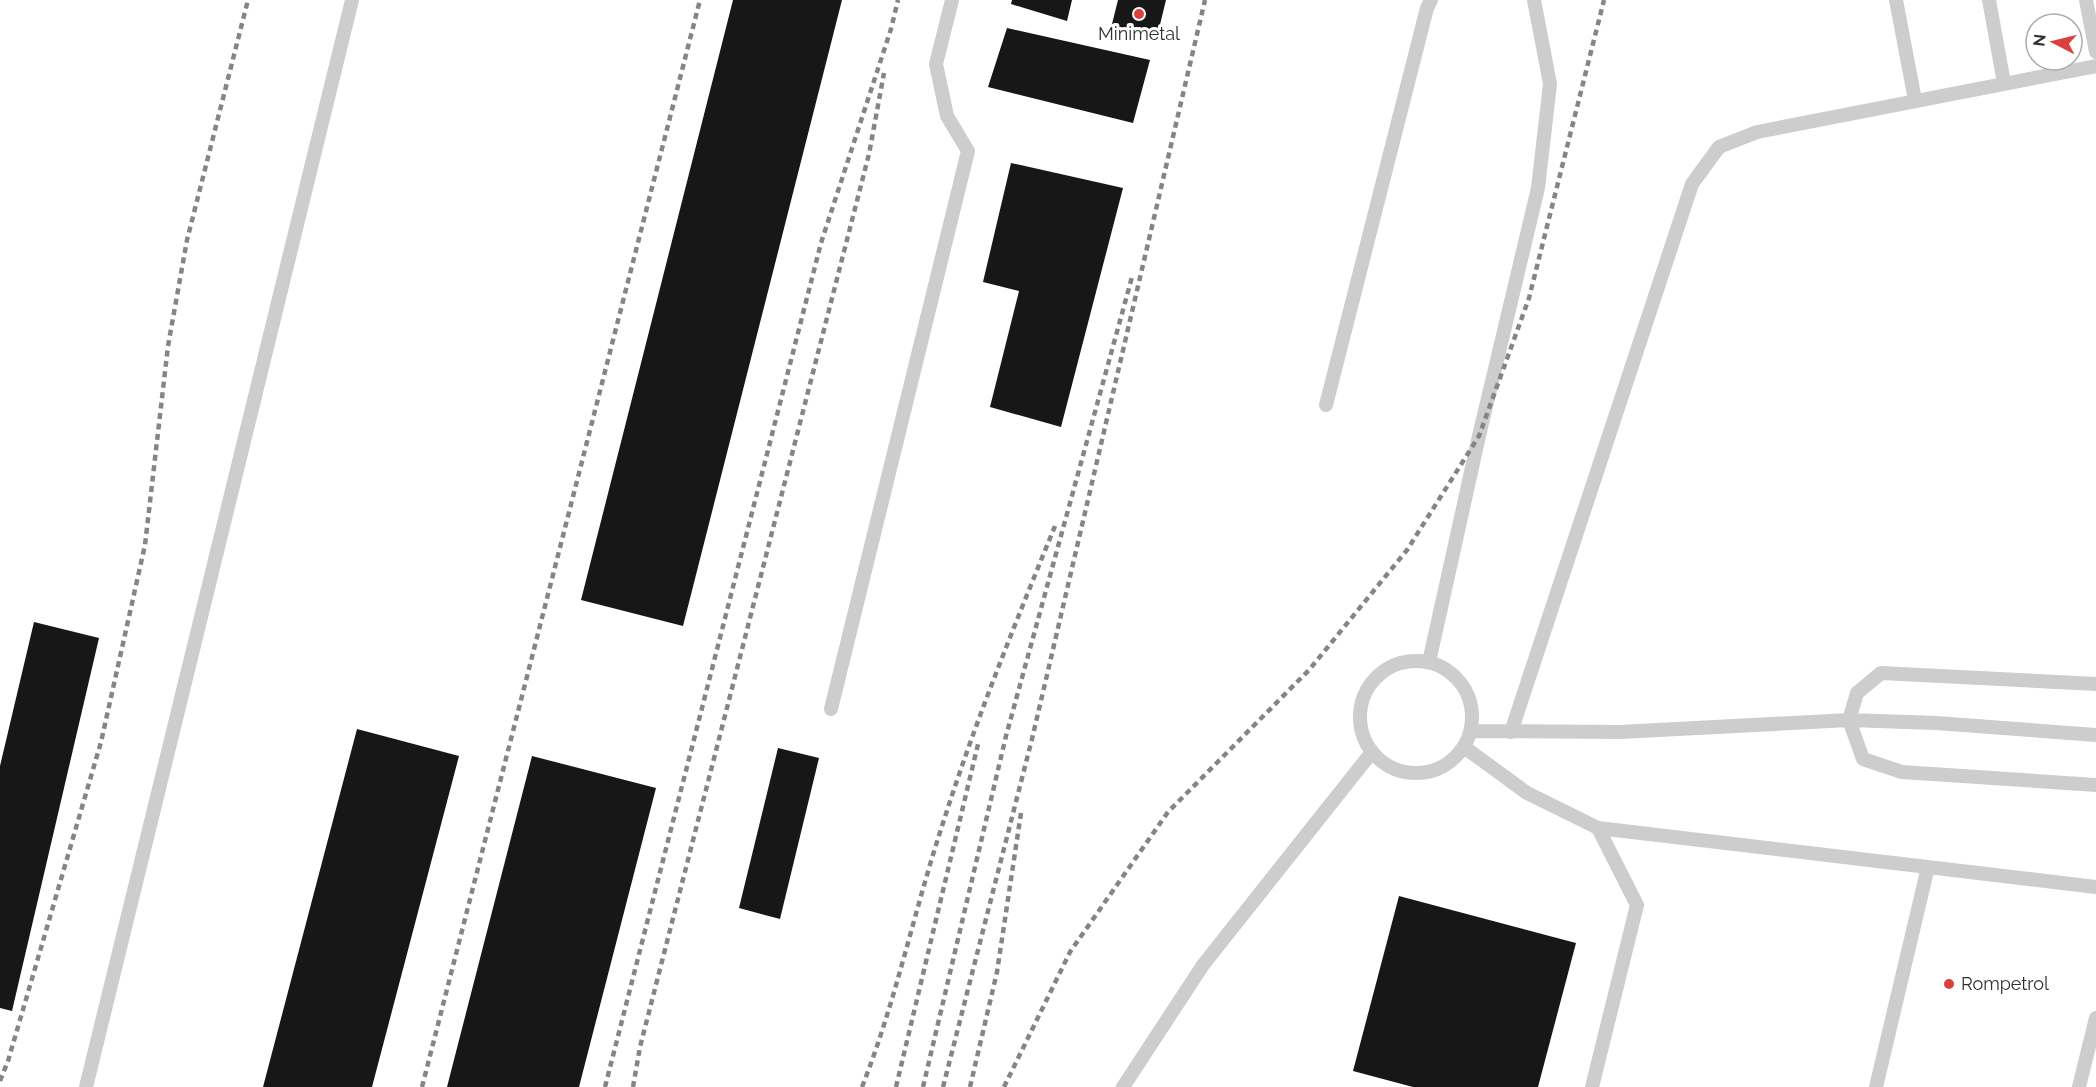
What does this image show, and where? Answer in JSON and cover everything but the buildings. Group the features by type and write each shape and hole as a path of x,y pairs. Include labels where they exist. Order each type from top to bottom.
{"lane":[{"path":"86,1087 352,0"},
{"path":"831,709 968,151 947,116 936,64 952,0"},
{"path":"1326,405 1424,19 1431,0"},
{"path":"1429,662 1479,436 1538,188 1550,84 1534,0"},
{"path":"1896,0 1915,100"},
{"path":"1989,0 2004,84"},
{"path":"2086,0 2096,52"},
{"path":"1512,732 1692,184 1719,147 1757,132 2096,66"},
{"path":"1412,661 1429,662 1450,672 1464,688 1472,709 1470,731 1464,747 1452,760 1437,770 1419,773 1401,771 1385,764 1372,752 1363,736 1360,720 1362,702 1369,687 1381,674 1395,665 1412,661"},
{"path":"2096,684 1881,673 1857,693 1849,720 1863,759 1902,772 2096,785"},
{"path":"1470,731 1620,732 1849,720 1936,723 2096,735"},
{"path":"1464,747 1527,793 1598,828 2096,887"},
{"path":"1123,1087 1203,965 1372,752"},
{"path":"1592,1087 1637,905 1598,828"},
{"path":"1876,1087 1928,867"},
{"path":"2079,1087 2094,1036 2096,1018"}],"railway":[{"path":"0,1081 8,1061 101,742 145,545 168,346 187,240 248,0"},
{"path":"422,1087 700,0"},
{"path":"605,1087 821,243 891,29 898,0"},
{"path":"943,1087 1032,739 1205,0"},
{"path":"1004,1087 1070,952 1168,812 1309,670 1407,550 1479,436 1529,298 1604,0"},
{"path":"633,1087 640,1047 869,154 884,73"},
{"path":"923,1087 1006,736 1132,277"},
{"path":"862,1087 885,1022 955,785 996,673 1055,526"},
{"path":"896,1087 979,740"},
{"path":"970,1087 997,972 1021,813"}],"place":[{"name":"Minimetal","path":"1139,14"},
{"name":"Rompetrol","path":"1949,984"}]}
